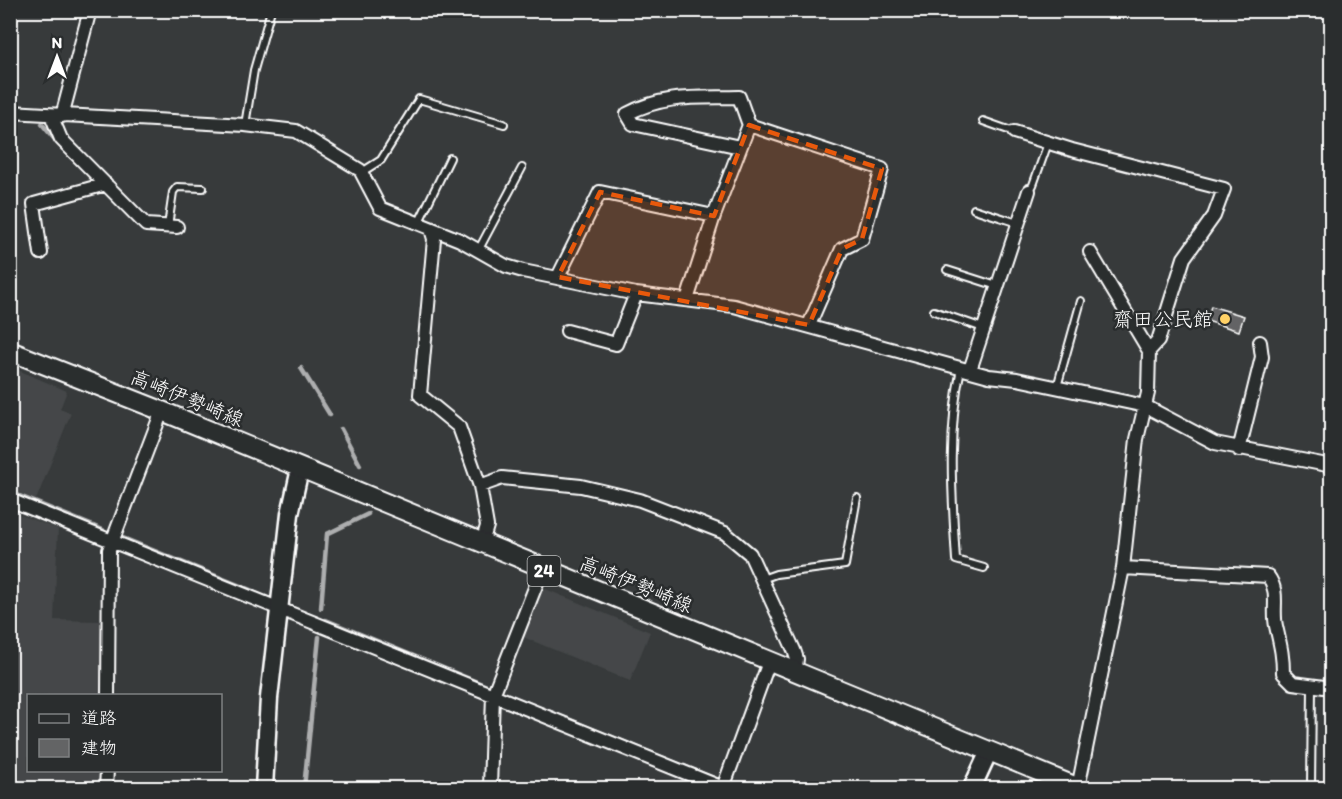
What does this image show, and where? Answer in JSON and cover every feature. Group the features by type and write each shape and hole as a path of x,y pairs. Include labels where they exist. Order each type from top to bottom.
{"main road":[{"name":"高崎伊勢崎線","path":"10,351 162,411 542,570 1078,788"}],"street":[{"path":"90,10 57,116 61,139 146,225 172,227"},
{"path":"687,300 714,216 740,147 748,125 739,97 673,99 648,103 627,114 633,124 740,147"},
{"path":"10,112 296,130 362,172 376,205 460,240 506,266 636,294 734,306 965,369 1145,406 1215,443 1239,450 1332,466"},
{"path":"748,125 882,169 862,239 842,249 809,325"},
{"path":"1014,132 1224,189 1214,216 1184,258 1158,341 1149,351"},
{"path":"41,253 34,204 106,184"},
{"path":"965,369 983,328 1029,191"},
{"path":"558,277 600,192 714,216"},
{"path":"431,229 434,239 420,395 459,427 480,486 487,526 482,543"},
{"path":"1078,788 1124,567 1137,439 1145,406 1149,351 1089,252"},
{"path":"567,331 616,344 636,294"},
{"path":"1239,450 1262,357 1260,342"},
{"path":"108,694 111,540 162,411"},
{"path":"264,789 279,608 290,514 300,468"},
{"path":"480,486 502,478 581,486 640,500 724,533 750,554 794,650 797,659 795,672"},
{"path":"10,500 723,788 769,662"},
{"path":"1124,567 1268,576 1275,586 1276,625 1283,646 1283,673 1293,683 1332,688"},
{"path":"490,789 493,695 542,570"},
{"path":"972,789 989,751"},
{"path":"106,789 107,772"}],"lane":[{"path":"245,125 254,70 271,10"},
{"path":"362,172 381,160 419,99 504,124"},
{"path":"983,121 1014,132"},
{"path":"1029,191 1048,143"},
{"path":"418,224 450,158"},
{"path":"478,251 522,168"},
{"path":"172,227 173,192 177,187 203,188"},
{"path":"974,209 1018,223"},
{"path":"946,270 997,286"},
{"path":"1057,388 1081,301"},
{"path":"934,311 983,328"},
{"path":"965,369 955,398 950,464 956,560 984,568"},
{"path":"762,579 776,574 845,565 857,498"},
{"path":"1311,789 1312,687"}],"highlighted area":[{"path":"749,125 882,169 862,239 842,249 809,325 558,277 600,192 714,216"}],"shaded area":[{"path":"927,11 1023,11 1001,15"},
{"path":"11,367 67,391 60,409 71,413 36,500 11,489"},
{"path":"10,511 58,529 54,620 101,621 100,694 27,694 27,772 100,772 100,788 11,788"},
{"path":"543,588 650,632 630,681 523,637"}],"building":[{"name":"齋田公民館","path":"1211,306 1244,316 1239,331 1207,321"}],"waterway":[{"path":"42,124 61,147"},
{"path":"301,368 330,415"},
{"path":"341,429 360,465"},
{"path":"10,492 103,530"},
{"path":"321,608 327,534 368,514"},
{"path":"123,538 253,591"},
{"path":"326,620 487,686"},
{"path":"304,788 319,637"},
{"path":"504,693 716,779"}],"place":[{"name":"齋田公民館","path":"1225,319"}]}
